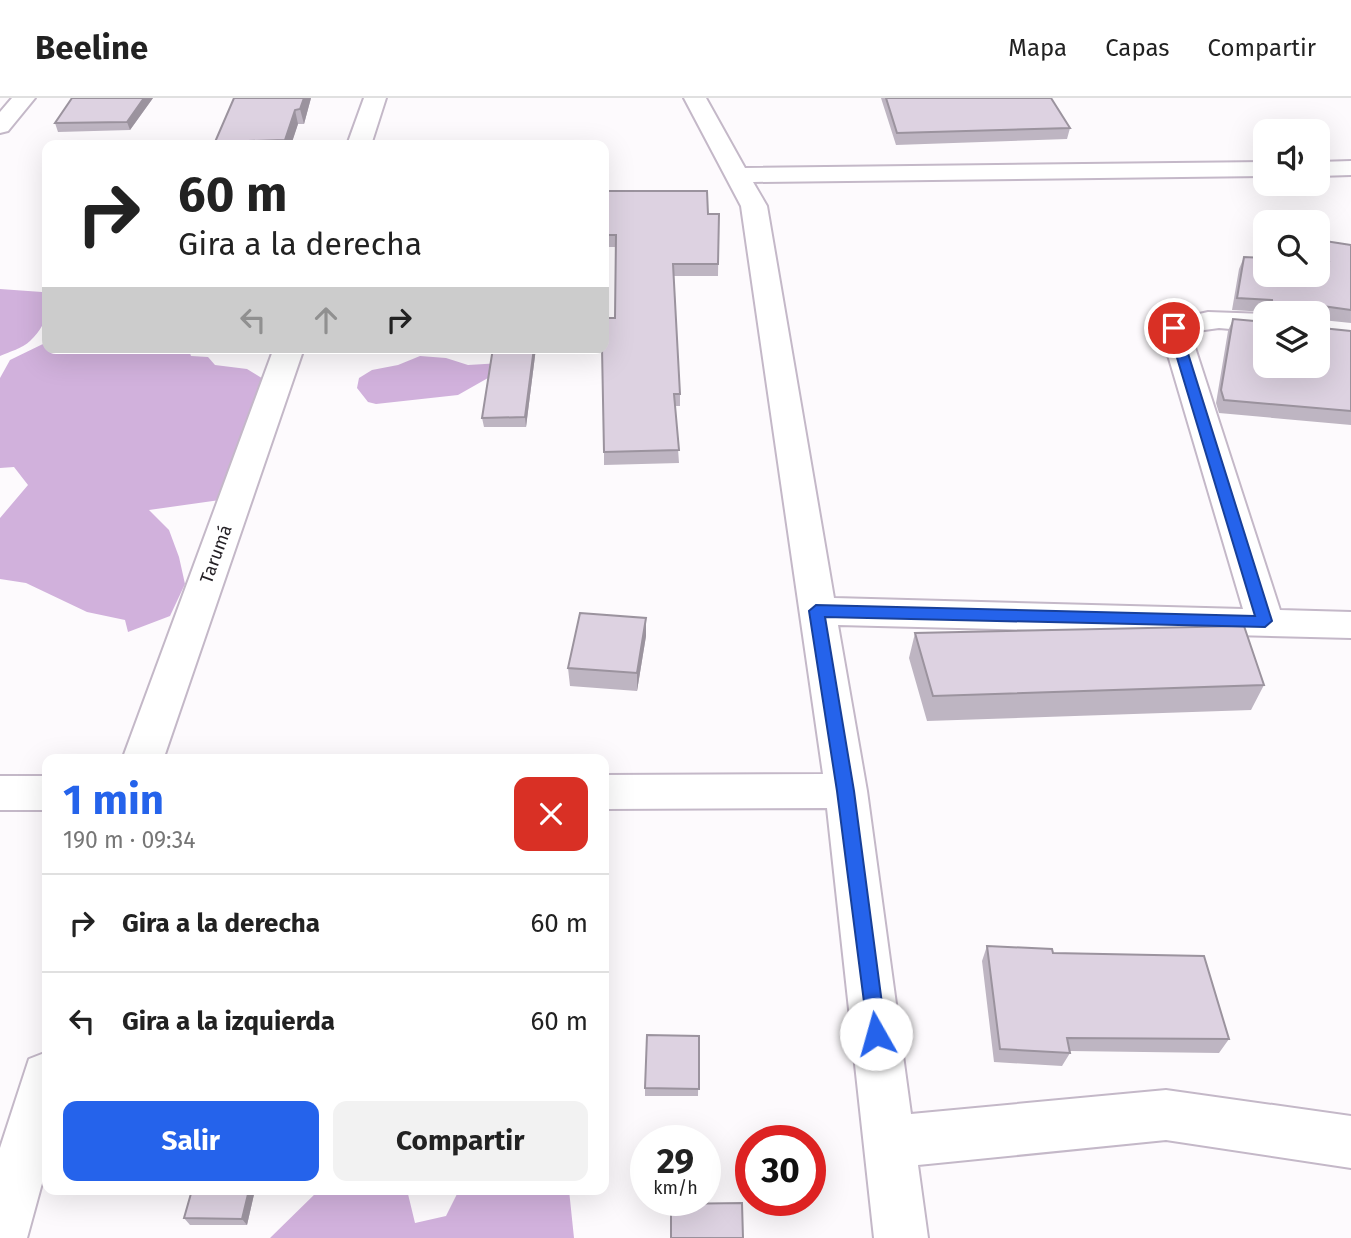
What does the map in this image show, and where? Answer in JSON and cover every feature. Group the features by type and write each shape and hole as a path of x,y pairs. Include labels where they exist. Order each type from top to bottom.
{"street":[{"path":"0,126 24,98"},
{"path":"361,140 375,98"},
{"path":"695,98 754,206 846,791 901,1238"},
{"path":"1330,169 1351,168"},
{"path":"737,175 1253,169"},
{"path":"1253,322 1197,320 1174,328 1265,621"},
{"name":"Tarumá","path":"144,754 287,354"},
{"path":"816,611 1351,625"},
{"path":"609,792 846,791"},
{"path":"0,793 42,793"},
{"path":"0,1237 42,1093"},
{"path":"889,1142 1166,1115 1351,1142"}],"shaded area":[{"path":"0,289 42,292 42,326 30,341 0,356"},
{"path":"42,344 42,354 190,354 208,357 215,365 247,369 273,385 227,499 149,510 169,530 185,584 170,616 128,632 125,620 87,612 26,583 0,579 0,518 28,485 14,467 0,468 0,378 10,360"},
{"path":"420,356 446,358 468,365 516,362 458,395 376,404 368,402 357,388 359,378 372,370 398,365"},
{"path":"314,1195 408,1195 415,1223 446,1216 456,1195 570,1195 574,1238 270,1238"}],"building":[{"path":"72,98 144,98 127,122 55,123"},
{"path":"234,98 304,98 300,109 295,110 285,140 216,140"},
{"path":"886,98 1051,98 1070,128 897,133"},
{"path":"609,191 707,191 708,214 719,214 718,264 673,264 680,394 674,394 679,450 604,452 602,354 609,354 609,318 615,318 616,235 609,235"},
{"path":"1330,242 1351,245 1351,310 1330,307 1330,301 1237,298 1244,257 1253,257 1253,287 1330,287"},
{"path":"1233,319 1253,321 1253,378 1330,378 1330,329 1351,331 1351,411 1224,400 1221,390"},
{"path":"492,354 533,354 525,417 482,418"},
{"path":"580,613 646,618 637,673 568,668"},
{"path":"1244,626 1264,685 933,696 915,633"},
{"path":"987,946 1052,949 1053,953 1204,956 1229,1039 1067,1038 1070,1053 1000,1049"},
{"path":"647,1035 699,1036 699,1089 645,1088"},
{"path":"191,1195 248,1195 242,1219 184,1218"},
{"path":"721,1203 735,1203 735,1216 742,1216 743,1238 671,1238 671,1216 721,1216"}],"route":[{"path":"876,1034 846,791 816,611 1265,621 1174,328"}]}
